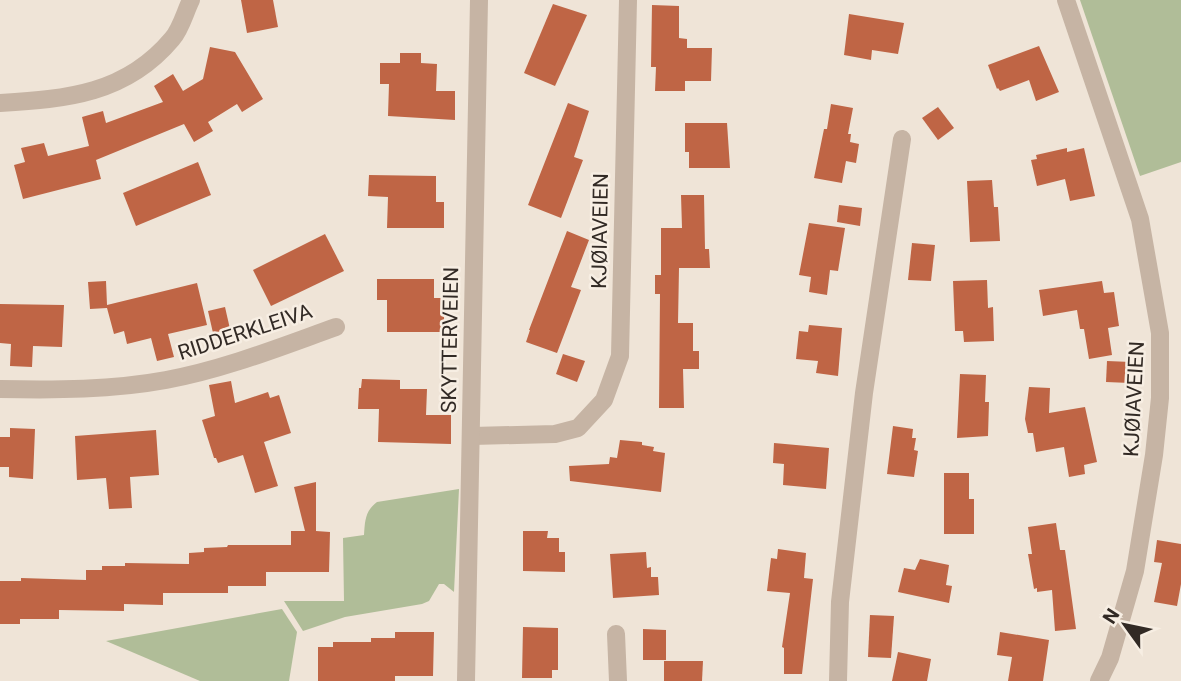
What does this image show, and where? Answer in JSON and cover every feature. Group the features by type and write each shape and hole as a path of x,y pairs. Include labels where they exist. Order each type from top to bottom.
{"street":[{"path":"0,103 78,96 113,83 143,67 174,37 191,0"},
{"name":"SKYTTERVEIEN","path":"466,681 479,0"},
{"name":"KJØIAVEIEN","path":"472,436 555,435 578,428 604,400 620,356 628,0"},
{"name":"KJØIAVEIEN","path":"1066,0 1075,20 1140,219 1160,333 1160,398 1156,443 1135,571 1110,658 1099,681"},
{"path":"838,681 840,602 862,406 902,139"},
{"name":"RIDDERKLEIVA","path":"0,390 76,389 166,380 233,364 336,327"},
{"path":"616,634 618,681"}],"green space":[{"path":"1080,0 1181,0 1181,162 1140,176"},
{"path":"459,489 454,592 444,584 439,584 429,601 422,604 345,617 303,631 284,601 344,601 343,538 364,535 366,517 373,505 377,502"},
{"path":"282,609 297,632 289,681 200,681 106,641"}],"building":[{"path":"241,0 273,0 278,27 247,33"},
{"path":"553,4 587,15 555,86 524,73"},
{"path":"652,5 679,6 679,38 687,39 687,48 712,48 711,81 685,81 685,91 655,91 656,67 651,67"},
{"path":"849,14 904,23 898,54 872,50 871,60 844,55"},
{"path":"1039,46 1059,92 1036,101 1029,80 1000,91 997,89 988,65"},
{"path":"210,47 235,52 263,99 242,112 237,104 208,122 213,131 194,142 184,124 96,160 101,179 23,199 14,165 25,162 21,148 44,143 48,156 89,146 82,117 103,111 106,123 163,102 154,86 173,74 183,91 203,79"},
{"path":"400,53 421,53 421,63 437,64 436,91 455,91 455,120 388,116 389,84 380,84 380,63 400,63"},
{"path":"568,103 589,111 574,157 583,160 561,218 528,205"},
{"path":"831,104 853,108 848,134 851,134 850,142 859,144 856,163 846,161 842,183 814,178"},
{"path":"938,107 954,128 938,140 922,118"},
{"path":"685,123 727,123 730,168 689,168 689,152 685,152"},
{"path":"1067,148 1067,152 1084,148 1095,196 1070,201 1065,179 1037,186 1031,160 1037,159 1036,155"},
{"path":"198,162 211,195 136,226 123,193"},
{"path":"369,175 436,176 436,202 444,202 444,228 387,228 388,197 368,196"},
{"path":"992,180 994,207 998,207 1000,241 970,242 967,181"},
{"path":"681,195 704,195 705,249 709,249 710,268 679,268 678,323 693,323 693,351 699,351 699,369 683,369 684,408 659,408 660,294 655,294 655,275 661,275 661,228 682,228"},
{"path":"839,205 862,208 860,226 837,222"},
{"path":"809,223 845,228 838,271 830,270 827,295 809,292 811,277 799,275"},
{"path":"567,231 589,240 571,287 581,290 557,353 526,342"},
{"path":"325,234 344,271 271,306 253,270"},
{"path":"912,243 935,245 931,281 908,280"},
{"path":"377,279 434,279 434,298 444,298 444,332 387,332 387,300 377,300"},
{"path":"987,280 988,308 993,307 994,341 964,342 963,331 955,331 953,281"},
{"path":"106,281 107,305 197,283 207,325 168,334 174,357 157,361 151,338 127,344 124,331 114,334 107,308 90,309 88,282"},
{"path":"1102,281 1104,293 1114,292 1119,326 1108,328 1112,355 1089,359 1084,329 1080,329 1077,310 1043,316 1039,290"},
{"path":"0,304 64,305 62,347 33,346 32,367 10,366 11,344 0,343"},
{"path":"225,307 230,329 213,333 208,311"},
{"path":"809,325 842,328 838,376 816,373 818,361 796,359 799,331 808,332"},
{"path":"563,354 585,361 577,382 556,374"},
{"path":"1107,361 1131,362 1130,383 1106,382"},
{"path":"960,374 986,375 985,402 989,402 988,436 957,438"},
{"path":"362,379 400,380 400,389 427,389 426,415 451,415 451,444 378,442 379,409 358,409"},
{"path":"231,381 235,403 268,392 270,398 279,395 291,433 264,442 278,486 255,493 243,455 218,463 214,458 202,420 215,416 209,385"},
{"path":"1029,387 1050,388 1049,413 1085,407 1097,462 1084,465 1085,474 1069,477 1064,447 1036,452 1033,433 1028,433 1025,419"},
{"path":"893,426 913,429 912,438 916,438 914,450 918,451 914,477 887,474"},
{"path":"10,428 35,429 33,479 9,477 9,467 0,467 0,437 10,437"},
{"path":"156,430 159,475 130,477 132,508 109,509 106,478 77,480 75,436"},
{"path":"620,440 642,442 642,445 654,447 653,451 665,453 661,492 570,481 569,466 609,464 610,457 617,458"},
{"path":"774,443 829,448 826,489 783,485 784,464 773,463"},
{"path":"944,473 969,473 969,499 974,499 974,534 944,534"},
{"path":"316,482 316,531 330,532 329,572 266,572 266,586 228,586 228,593 163,593 163,605 124,604 124,611 59,610 59,619 20,619 20,624 0,624 0,581 21,581 21,578 86,580 86,570 102,570 102,566 125,566 125,563 189,564 189,553 204,552 204,548 228,545 291,545 291,531 305,531 294,487"},
{"path":"1056,523 1060,550 1065,550 1076,629 1055,631 1052,590 1037,592 1037,588 1034,589 1028,554 1032,554 1028,527"},
{"path":"523,531 548,531 547,538 559,538 559,552 565,552 565,572 523,571"},
{"path":"1157,540 1181,544 1181,584 1177,606 1154,602 1162,563 1154,562"},
{"path":"778,549 806,553 804,578 813,579 802,674 784,674 782,647 790,593 767,591 771,558 777,559"},
{"path":"646,552 647,568 651,567 651,577 658,577 659,595 613,598 610,554"},
{"path":"920,559 949,565 946,585 952,586 949,603 898,592 904,568 915,570"},
{"path":"870,615 894,616 891,658 868,657"},
{"path":"523,627 558,628 558,670 552,670 552,678 522,678"},
{"path":"643,629 666,630 666,660 643,660"},
{"path":"395,632 434,632 433,676 395,676 395,681 318,681 318,647 333,647 333,642 371,642 371,638 395,638"},
{"path":"1000,632 1049,640 1043,681 1008,681 1012,657 997,655"},
{"path":"898,652 931,659 927,681 892,681"},
{"path":"664,661 703,661 702,681 664,681"}]}
